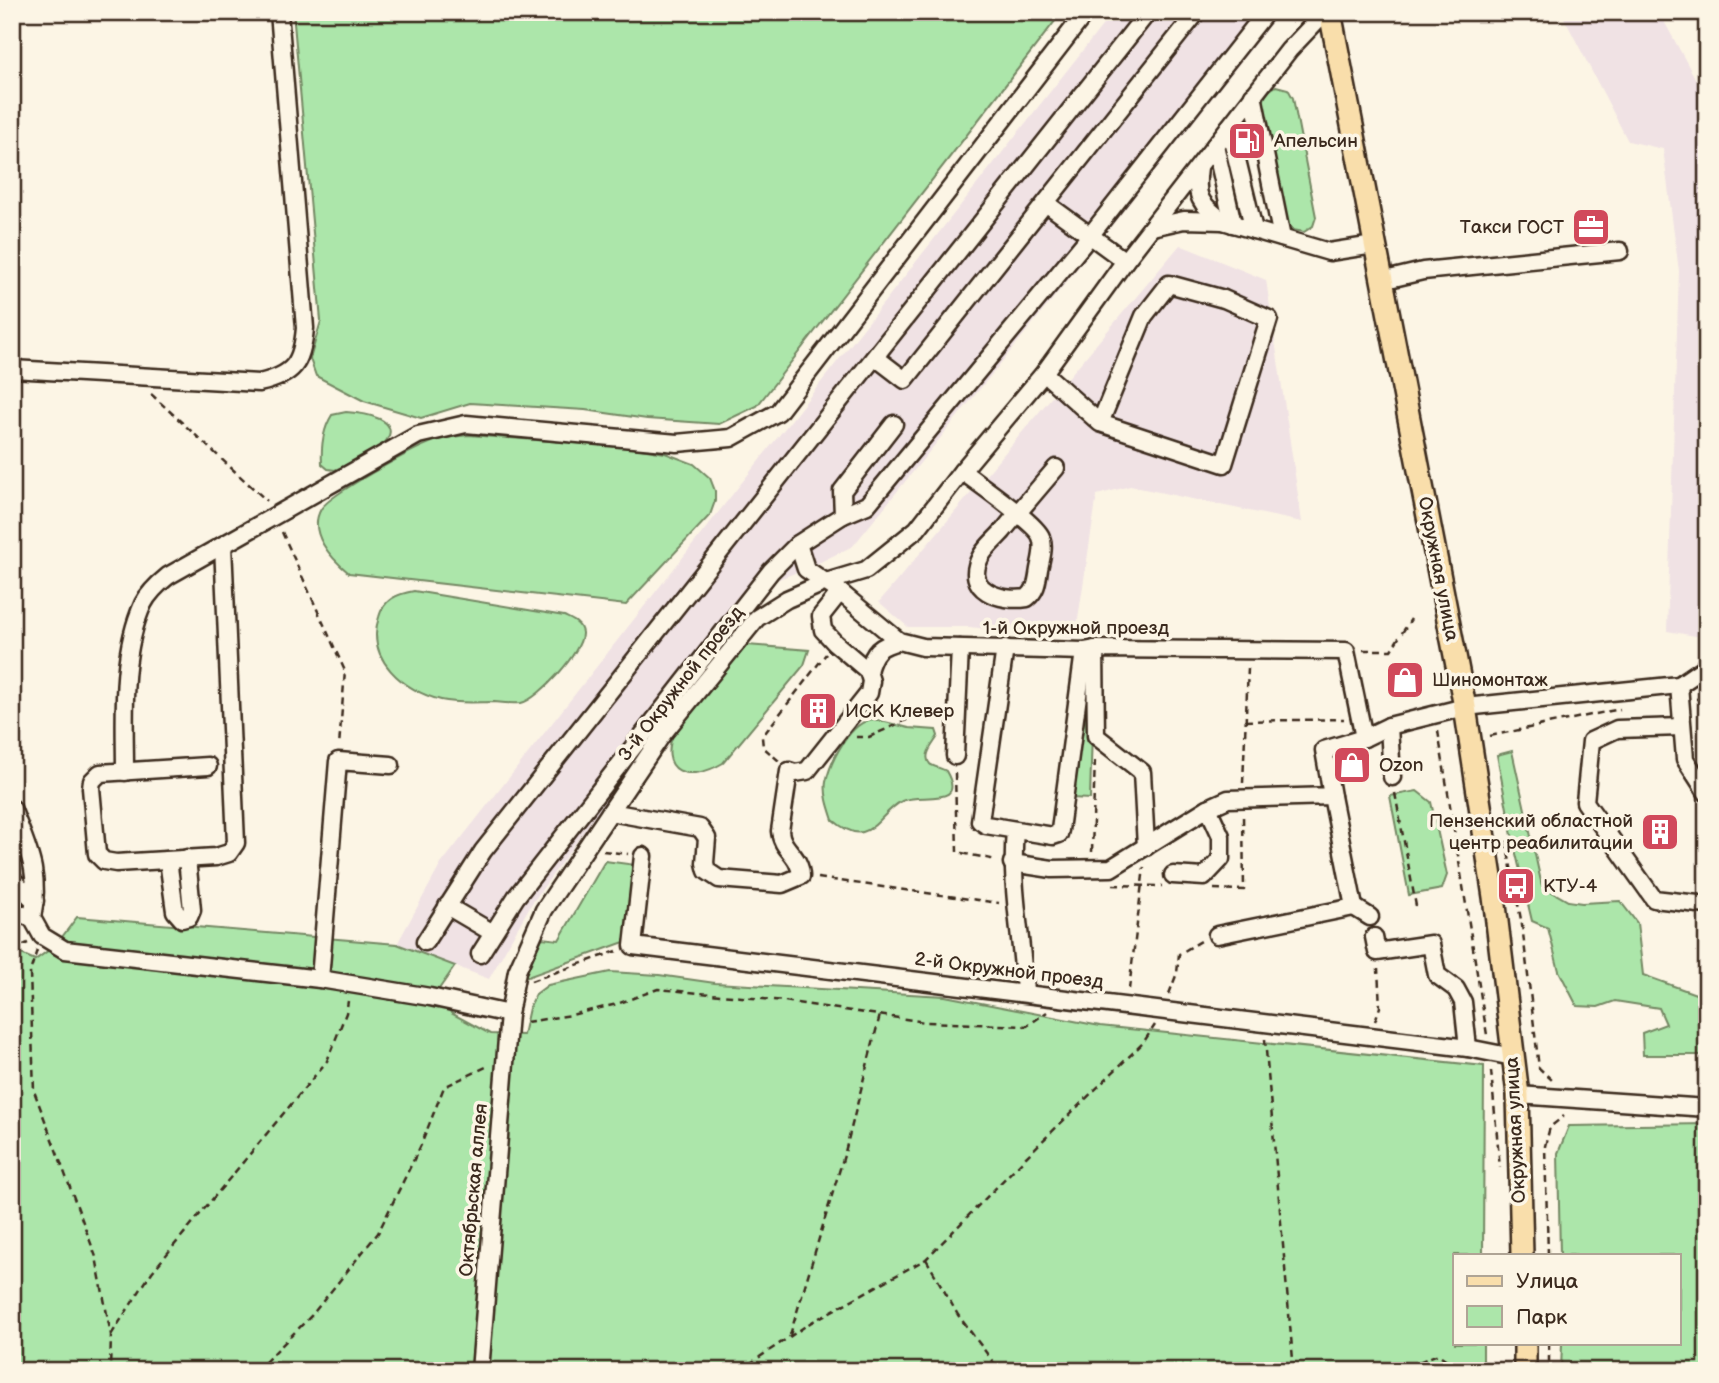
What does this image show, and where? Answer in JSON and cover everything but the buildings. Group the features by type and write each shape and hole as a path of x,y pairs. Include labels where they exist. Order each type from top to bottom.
{"main road":[{"name":"Окружная улица","path":"1327,12 1465,707 1518,1095 1522,1254"},
{"path":"1525,1344 1525,1371"}],"street":[{"path":"12,369 259,383 290,372 304,346 305,328 279,12"},
{"path":"125,772 126,688 131,647 144,603 155,587 168,576 418,435 466,424 677,443 731,438 778,412 1086,12"},
{"path":"425,942 483,851 1148,12"},
{"path":"875,357 905,380 1197,12"},
{"path":"480,954 516,897 762,582 798,544 843,514 867,505 1089,237 1266,12"},
{"name":"3-й Окружной проезд","path":"509,1019 517,971 544,910 662,735 757,618 787,599 826,582 866,570 917,529 1044,373 1125,261 1253,95 1289,50 1327,12"},
{"path":"1253,95 1282,238"},
{"path":"1229,127 1254,230"},
{"path":"1215,145 1228,223"},
{"path":"1200,164 1197,187 1204,207 1228,223"},
{"path":"1046,204 1125,261"},
{"path":"1152,227 1184,220 1228,223 1329,252 1374,245"},
{"path":"1381,281 1423,271 1620,251"},
{"path":"1044,373 1100,423 1224,464 1269,319 1224,299 1170,284 1144,316 1100,423"},
{"path":"843,514 842,491 894,424"},
{"path":"962,471 1017,514 1037,530 1043,543 1036,587 1027,598 1019,600 988,594 980,587 977,577 981,556 1017,514 1056,468"},
{"name":"1-й Окружной проезд","path":"798,544 806,569 840,592 899,641 923,647 1346,651"},
{"path":"208,766 100,773 92,781 97,854 100,858 109,863 216,857 229,853 236,843 223,545"},
{"path":"610,812 700,828 707,838 707,871 719,879 782,884 801,876 797,858 785,847 780,831 789,771 795,774 807,771 869,693 871,681 868,671 823,630 821,616 840,592"},
{"path":"868,671 873,654 886,644 899,641"},
{"path":"955,756 960,648"},
{"path":"1005,648 980,821 986,825 1054,836 1059,834 1090,650"},
{"path":"1090,650 1096,736 1142,772 1146,847"},
{"path":"1346,651 1364,738"},
{"path":"1354,907 1324,750 1364,738 1390,726 1465,707 1680,692 1707,666"},
{"path":"1680,692 1685,759 1707,793"},
{"path":"1390,726 1392,777"},
{"path":"1682,727 1617,729 1591,741 1585,802 1654,899 1707,905"},
{"path":"320,979 338,761 391,765"},
{"path":"1012,863 1052,869 1111,868 1208,808 1228,799 1332,796"},
{"path":"12,808 34,866 35,901 32,918 42,936 65,950 320,979 430,997 509,1019"},
{"path":"1173,875 1204,877 1221,859 1221,835 1208,808"},
{"path":"1015,830 1012,863 1025,993"},
{"path":"634,946 643,856"},
{"path":"168,860 175,911 183,919 189,917 192,910 187,858"},
{"path":"12,879 35,901"},
{"path":"447,906 493,933"},
{"path":"1217,935 1354,907 1370,917"},
{"path":"12,911 32,918"},
{"path":"1375,944 1431,944 1437,975 1456,989 1463,1002 1468,1048"},
{"name":"2-й Окружной проезд","path":"634,946 1366,1035 1468,1048 1513,1057"},
{"name":"Октябрьская аллея","path":"480,1371 509,1019"},
{"path":"1518,1095 1707,1108"}],"path":[{"path":"131,375 266,497 345,671 338,761"},
{"path":"1346,651 1391,650 1411,619"},
{"path":"789,771 763,747 762,737 835,643"},
{"path":"1242,798 1248,650"},
{"path":"1680,692 1707,698"},
{"path":"1488,736 1630,707"},
{"path":"833,738 869,737 915,716 957,716"},
{"path":"1245,721 1360,719"},
{"path":"1091,868 1096,736"},
{"path":"1392,777 1416,906"},
{"path":"1506,839 1522,925 1539,1068 1562,1086"},
{"path":"1127,1006 1146,847"},
{"path":"739,1371 810,1323 926,1259 1143,1043 1164,1011 1177,973 1179,954 1192,944 1217,935"},
{"path":"12,950 42,936"},
{"path":"42,936 30,972 34,1091 96,1256 111,1335 110,1371"},
{"path":"1366,1035 1375,1023 1380,1007 1375,944"},
{"path":"514,987 634,946"},
{"path":"111,1335 152,1272 327,1061 346,1013 352,984"},
{"path":"509,1019 572,1015 617,1004 659,989 784,1002 925,1022 1027,1026 1066,999"},
{"path":"789,1338 845,1152 880,1015"},
{"path":"1264,1023 1294,1371"},
{"path":"256,1371 311,1316 378,1233 421,1144 444,1087 507,1057"},
{"path":"1548,1254 1545,1146 1550,1128 1565,1115"},
{"path":"926,1259 958,1315 1000,1371"},
{"path":"1549,1344 1549,1371"},
{"path":"1397,1371 1438,1354 1463,1371"},
{"path":"558,1371 650,1365 713,1371"}],"shaded area":[{"path":"1113,12 1274,12 1275,18 1098,243 853,546 776,580 658,729 530,906 489,979 397,944 441,864"},
{"path":"1561,12 1659,12 1707,100 1707,638 1667,631 1679,271 1663,149 1628,141"},
{"path":"1180,245 1266,280 1302,522 1130,486 1097,495 1075,638 969,627 908,627 879,602"}],"green space":[{"path":"293,12 1062,12 757,406 719,424 647,419 585,410 470,403 421,418 364,401 316,376 310,359 321,321"},
{"path":"1276,86 1288,89 1293,98 1316,217 1313,226 1304,232 1293,230 1286,222 1263,102 1267,92"},
{"path":"346,412 380,419 386,423 389,435 380,448 368,456 335,470 328,469 322,464 326,426 332,415"},
{"path":"469,435 628,447 665,453 694,464 710,478 715,491 715,501 710,515 626,605 349,573 335,560 323,545 317,527 317,518 328,502 373,472 422,446 441,439"},
{"path":"414,591 564,616 580,627 580,641 559,673 538,693 521,703 461,702 427,696 401,681 391,671 378,646 376,632 384,606 397,596"},
{"path":"747,645 809,650 804,665 723,763 698,772 679,770 673,765 670,756 670,744 675,729"},
{"path":"1086,696 1093,696 1090,799 1071,798"},
{"path":"873,719 909,728 936,730 938,736 928,753 928,761 946,771 951,790 939,797 902,801 872,827 856,832 833,820 826,796 826,782 832,763 849,734"},
{"path":"1512,751 1542,886 1568,901 1620,901 1637,923 1643,975 1707,998 1707,1041 1703,1055 1643,1055 1642,1033 1666,1024 1659,1008 1615,1001 1598,1007 1577,1006 1559,971 1548,928 1532,921 1497,755"},
{"path":"1417,791 1431,802 1447,875 1442,889 1409,895 1390,796"},
{"path":"605,861 636,865 627,941 522,979 542,938 559,940"},
{"path":"77,917 397,944 455,966 439,989 451,1013 490,1034 523,1035 529,1008 536,994 548,985 610,972 659,975 715,983 945,996 1100,1026 1484,1066 1483,1254 1453,1254 1453,1344 1483,1344 1483,1371 12,1371 12,918 19,953 35,960 56,945"},
{"path":"1707,1124 1707,1371 1561,1371 1562,1344 1680,1344 1680,1254 1560,1254 1558,1153 1569,1126"}],"place":[{"name":"Апельсин","path":"1247,141"},
{"name":"Такси ГОСТ","path":"1591,227"},
{"name":"Шиномонтаж","path":"1405,680"},
{"name":"ИСК Клевер","path":"818,711"},
{"name":"Ozon","path":"1352,765"},
{"name":"Пензенский областной центр реабилитации","path":"1660,832"},
{"name":"КТУ-4","path":"1516,886"}]}
